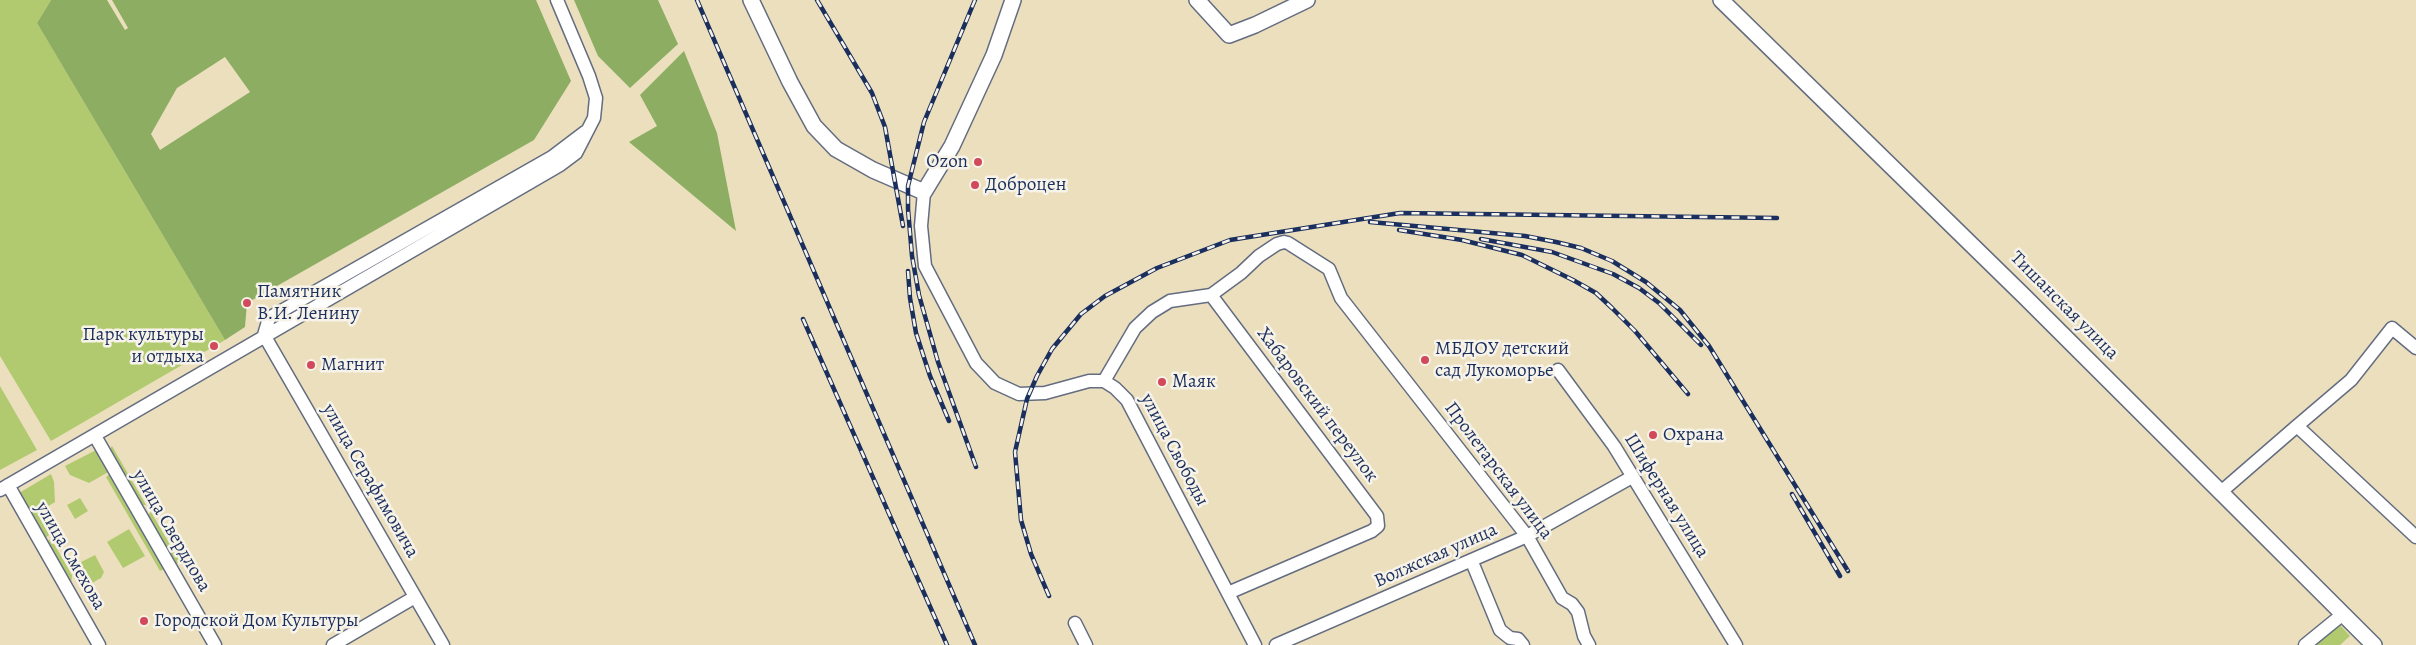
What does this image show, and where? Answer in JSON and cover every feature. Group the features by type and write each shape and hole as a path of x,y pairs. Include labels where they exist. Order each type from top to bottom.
{"main road":[{"path":"751,0 790,82 814,126 836,149 873,170 924,192 952,146 994,55 1013,0"},
{"path":"1197,0 1229,35 1255,25 1307,0"},
{"name":"Тишанская улица","path":"1721,0 2222,491 2374,645"}],"street":[{"path":"4,488 264,335 269,318 552,157 587,130 594,118 596,98 589,76 557,0"},
{"path":"924,192 921,226 925,266 976,363 995,383 1019,394 1037,394 1089,382 1104,381 1135,328 1152,312 1170,301 1211,295"},
{"name":"Пролетарская улица","path":"1211,295 1241,273 1259,256 1284,242 1329,269 1341,298 1527,536 1562,598 1572,604 1578,612 1584,636 1589,645"},
{"name":"Хабаровский переулок","path":"1211,295 1377,516 1378,522 1378,526 1372,531 1228,593"},
{"path":"2222,491 2351,380 2392,328 2416,348"},
{"name":"улица Серафимовича","path":"264,335 443,645"},
{"name":"Шиферная улица","path":"1558,370 1614,446 1736,645"},
{"name":"улица Свободы","path":"1104,381 1115,388 1126,400 1255,645"},
{"path":"2297,426 2416,537"},
{"name":"улица Свердлова","path":"95,436 215,645"},
{"name":"Волжская улица","path":"1276,645 1472,562 1527,536 1632,476"},
{"name":"улица Смехова","path":"4,488 99,645"},
{"path":"1472,562 1500,630 1510,638 1518,639 1523,645"},
{"path":"333,645 416,597"},
{"path":"2305,645 2343,614"},
{"path":"1075,623 1086,645"}],"green space":[{"path":"0,0 51,0 37,23 225,340 51,441 0,356"},
{"path":"51,0 107,0 125,30 128,28 112,0 536,0 571,81 534,140 247,303 245,327 225,340 37,23","holes":["225,57 250,92 160,150 151,134 177,88"]},
{"path":"574,0 658,0 678,44 630,88 598,56"},
{"path":"684,51 717,133 736,231 629,142 657,126 640,95"},
{"path":"0,386 37,450 0,470"},
{"path":"112,446 146,505 139,505 108,452"},
{"path":"98,449 110,471 89,483 70,475 65,466"},
{"path":"51,474 54,482 55,502 37,513 49,535 44,539 19,493"},
{"path":"110,474 166,568 160,571 106,477"},
{"path":"80,498 88,511 75,519 67,505"},
{"path":"151,512 180,562 174,565 146,517"},
{"path":"129,529 145,556 123,568 107,542"},
{"path":"51,539 72,575 71,585 46,542"},
{"path":"95,555 104,572 101,578 90,584 85,583 75,565"},
{"path":"2340,625 2350,636 2340,645 2314,645"}],"railway":[{"path":"697,0 975,645"},
{"path":"817,0 872,93 885,127 903,226"},
{"path":"975,0 924,122 908,186 908,209 912,256 919,295 938,362 976,467"},
{"path":"1049,596 1031,554 1021,520 1015,452 1027,399 1052,349 1081,314 1105,296 1157,268 1230,240 1400,213 1777,218"},
{"path":"1370,222 1525,236 1556,242 1581,248 1612,261 1646,282 1680,310 1709,346 1848,571"},
{"path":"1399,230 1462,240 1522,255 1596,293 1635,331 1688,394"},
{"path":"1481,239 1552,252 1613,274 1639,288 1659,303 1701,345"},
{"path":"908,271 916,333 930,376 949,421"},
{"path":"803,319 947,645"},
{"path":"1792,494 1840,576"}],"place":[{"name":"Ozon","path":"978,162"},
{"name":"Доброцен","path":"975,185"},
{"name":"Памятник В.И. Ленину","path":"247,303"},
{"name":"Парк культуры и отдыха","path":"214,346"},
{"name":"МБДОУ детский сад Лукоморье","path":"1425,360"},
{"name":"Магнит","path":"311,365"},
{"name":"Mаяк","path":"1162,382"},
{"name":"Охрана","path":"1653,435"},
{"name":"Городской Дом Культуры","path":"144,621"}]}
